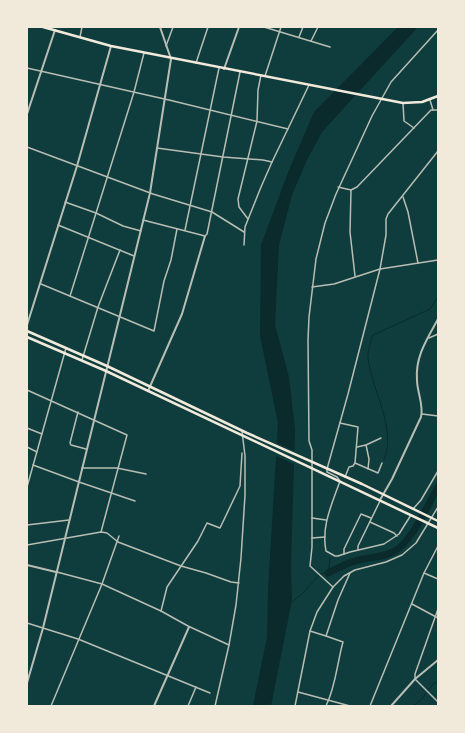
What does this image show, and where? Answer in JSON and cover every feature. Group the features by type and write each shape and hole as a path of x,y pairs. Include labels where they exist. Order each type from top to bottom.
{"main road":[{"path":"43,27 74,37 80,37 111,46 171,59 403,103 417,103 430,100 438,96"},
{"path":"27,331 108,366 438,521"},
{"path":"27,337 106,371 438,528"}],"street":[{"path":"80,37 82,27"},
{"path":"27,683 43,628 150,193 171,59 160,27"},
{"path":"166,46 173,27"},
{"path":"196,63 208,27"},
{"path":"224,69 239,27"},
{"path":"264,27 330,47"},
{"path":"248,219 239,207 238,199 258,122 258,90 281,27"},
{"path":"299,37 303,27"},
{"path":"311,41 318,27"},
{"path":"27,114 55,30"},
{"path":"333,587 313,570 310,564 312,538 312,450 309,441 308,340 312,287 321,238 338,188 381,99 393,80 438,30"},
{"path":"27,325 77,166 111,46"},
{"path":"70,296 134,92 144,53"},
{"path":"27,68 165,99 288,129"},
{"path":"185,230 219,68"},
{"path":"148,391 182,314 212,212 240,72"},
{"path":"244,245 244,232 248,219 272,162 311,85"},
{"path":"430,100 433,110"},
{"path":"403,103 404,120 414,128"},
{"path":"338,188 351,190 357,187 431,110 438,110"},
{"path":"27,147 150,193 212,212 244,232"},
{"path":"157,148 272,162"},
{"path":"413,516 396,536 382,545 337,556 327,552 326,550 326,520 340,481 337,477 327,472 327,469 380,268 386,236 386,219 388,214 438,151"},
{"path":"351,190 350,240 355,277"},
{"path":"403,197 408,212 418,263"},
{"path":"65,202 96,213 123,226 141,231"},
{"path":"143,220 205,236"},
{"path":"58,225 134,256"},
{"path":"40,284 98,307 119,318 154,331 164,281 171,260 177,229"},
{"path":"82,360 98,307 120,250"},
{"path":"312,287 334,284 380,268 438,260"},
{"path":"358,550 358,546 371,518 384,495 422,414 417,382 419,356 438,319"},
{"path":"427,339 438,334"},
{"path":"27,487 66,348"},
{"path":"27,390 127,435 101,532"},
{"path":"78,412 70,443 71,445 87,449"},
{"path":"422,414 438,416"},
{"path":"340,423 358,426 355,463 353,466 349,467 345,477"},
{"path":"27,428 42,434"},
{"path":"215,706 229,645 239,583 245,501 245,456 242,430"},
{"path":"357,447 366,445 381,438"},
{"path":"366,445 369,459 368,469"},
{"path":"27,447 37,452"},
{"path":"161,611 167,587 198,542 206,523 220,528 240,486 242,453"},
{"path":"355,463 378,473 382,464"},
{"path":"33,465 135,501"},
{"path":"82,468 117,468 146,474"},
{"path":"414,510 438,471"},
{"path":"295,706 310,631 317,612 333,587 338,581 350,573 361,568 386,562 402,555 416,542 438,507"},
{"path":"344,554 344,549 360,514 371,518"},
{"path":"312,518 326,520"},
{"path":"27,525 69,520"},
{"path":"370,522 396,536"},
{"path":"27,545 101,532 107,533 118,542 181,566 231,582 239,583"},
{"path":"51,706 102,584 119,536"},
{"path":"312,538 325,537"},
{"path":"370,706 424,573 438,546"},
{"path":"27,565 102,584 161,611 189,627 229,645"},
{"path":"326,636 338,600 350,573"},
{"path":"424,573 438,579"},
{"path":"412,604 437,617"},
{"path":"415,679 417,668 437,617 438,609"},
{"path":"27,623 78,639 210,693"},
{"path":"154,706 189,627"},
{"path":"310,631 343,642 329,700 326,706"},
{"path":"391,706 415,679 438,660"},
{"path":"415,679 438,702"},
{"path":"188,706 196,687"},
{"path":"298,692 350,706"}],"water":[{"path":"398,27 418,27 322,132 306,162 292,195 279,245 275,325 289,377 295,429 291,568 292,600 271,706 253,706 267,637 268,590 278,423 260,336 261,245 289,170 314,112"}],"pier":[{"path":"274,442 297,452 296,465 274,455"}],"waterway":[{"path":"384,460 388,435 386,422 370,371 368,356 372,337 373,335 430,309 438,297"},
{"path":"328,573 354,561 386,555 400,548 413,532 438,487"},
{"path":"290,604 305,591 320,574 328,573 330,558"},
{"path":"429,690 433,684 438,681"},
{"path":"413,706 422,699 426,693"}]}
